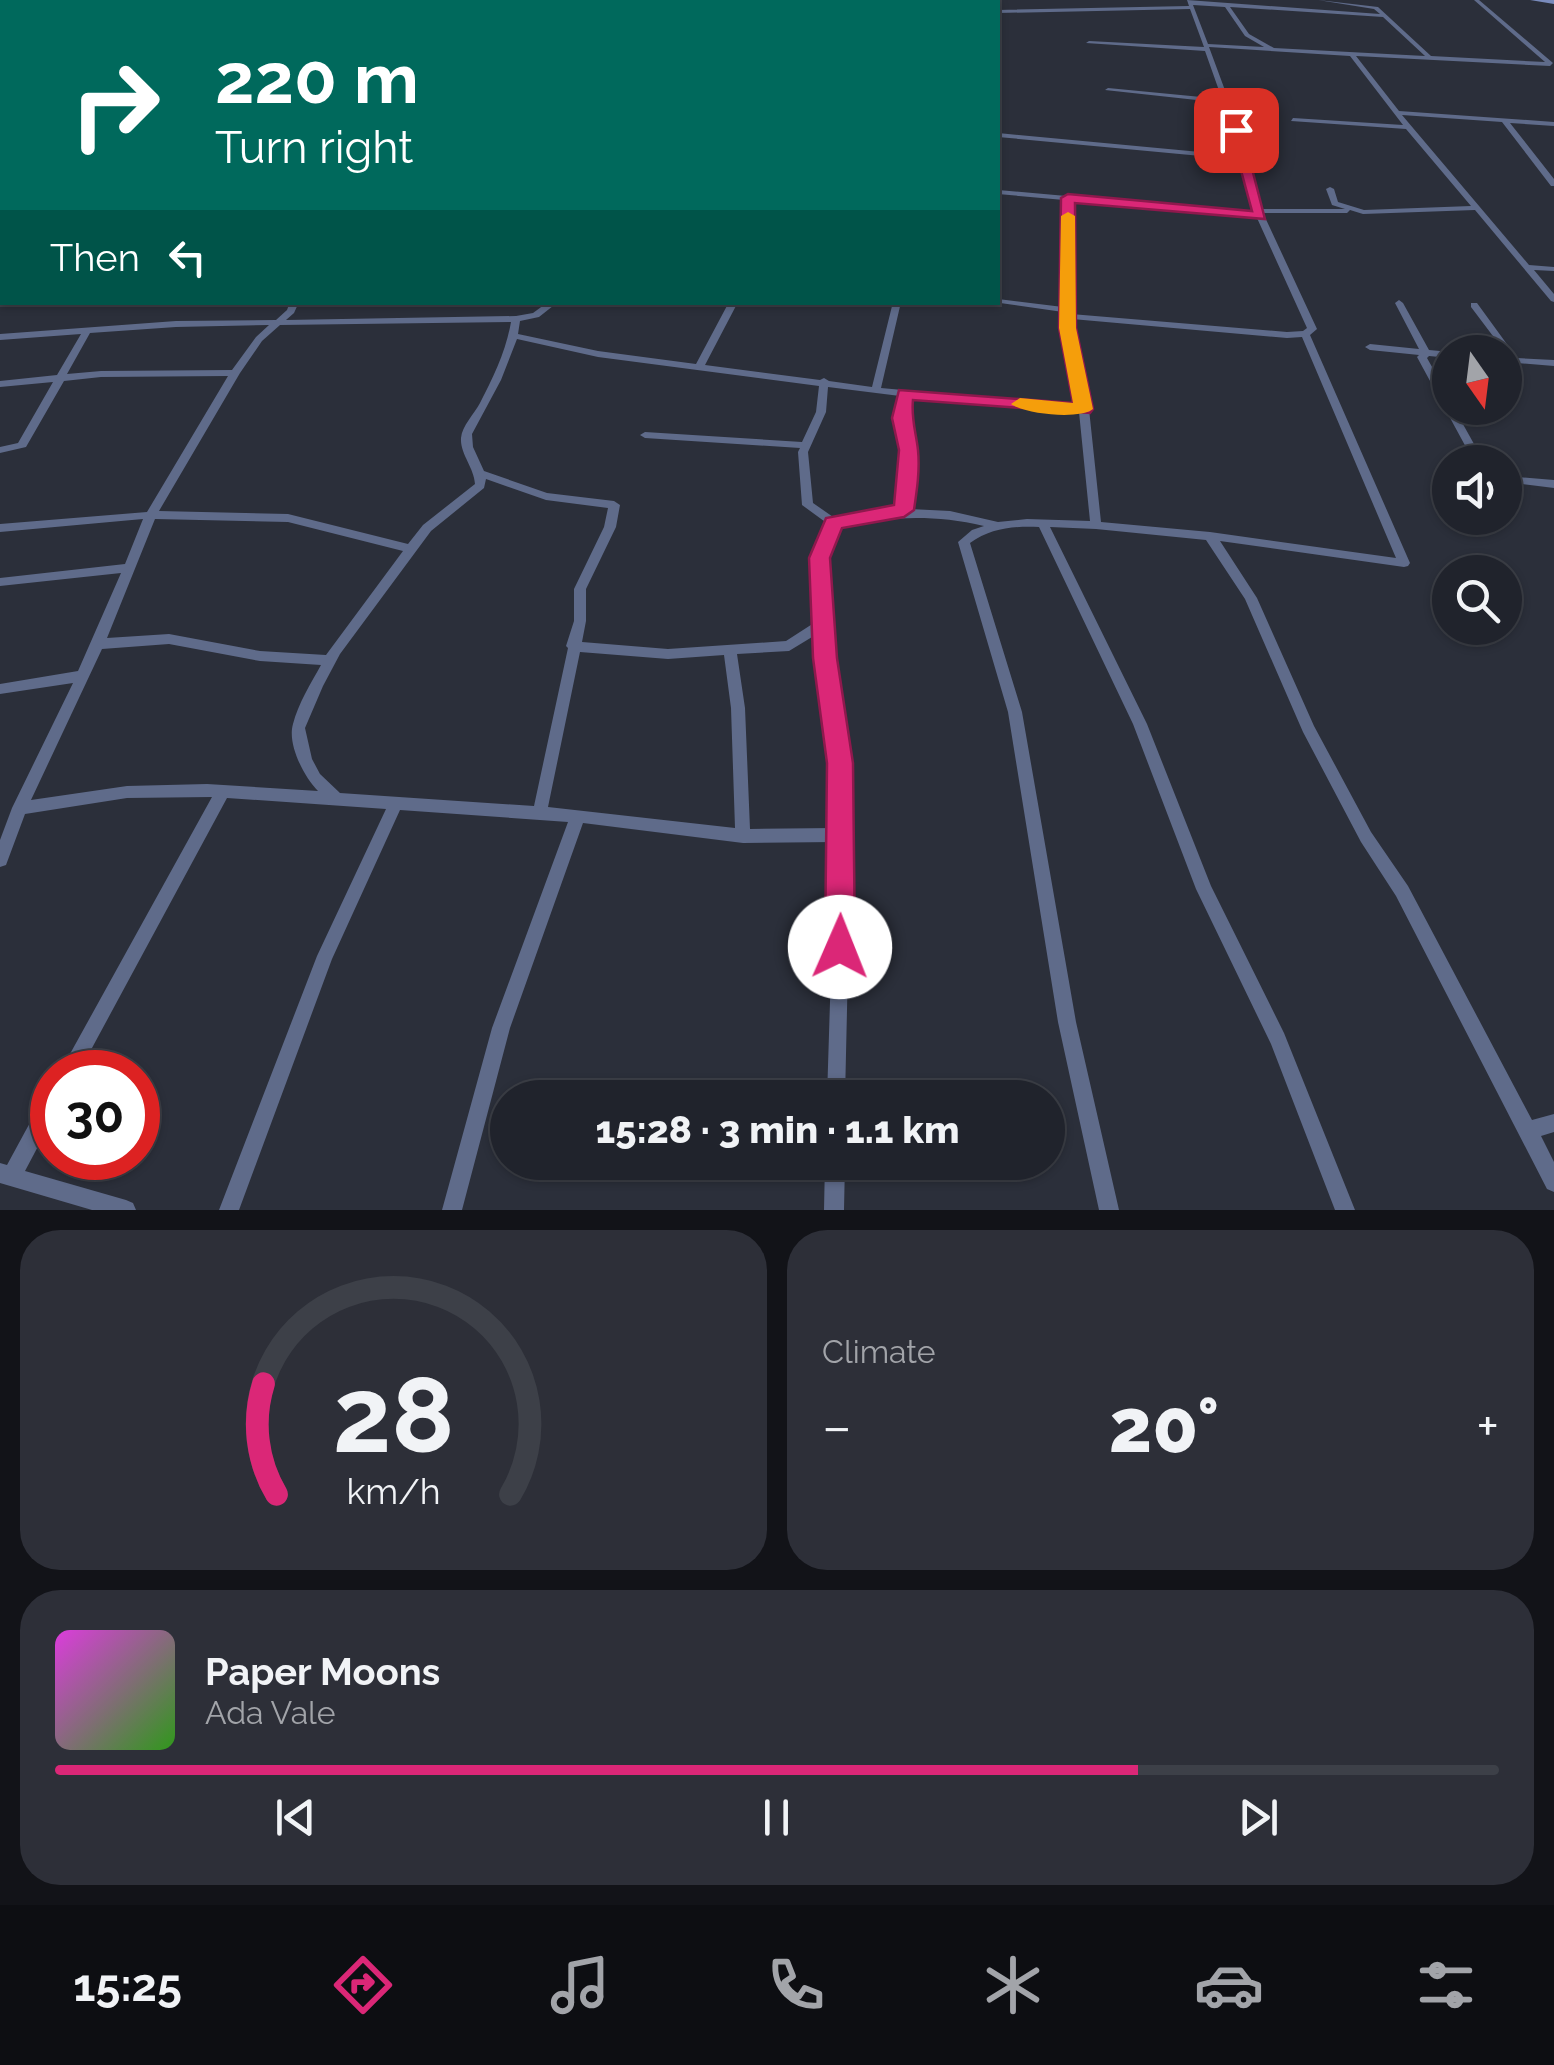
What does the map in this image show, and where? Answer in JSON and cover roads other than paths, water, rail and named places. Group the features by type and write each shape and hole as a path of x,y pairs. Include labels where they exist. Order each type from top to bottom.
{"street":[{"path":"1320,0 1371,6 1429,57"},
{"path":"1476,0 1550,60"},
{"path":"1487,0 1550,60"},
{"path":"1533,0 1554,2"},
{"path":"1000,11 1190,4 1384,16"},
{"path":"1000,302 1067,313 1305,334 1312,329 1260,214 1247,158 1190,4"},
{"path":"1227,7 1246,35 1272,49"},
{"path":"1089,43 1550,60"},
{"path":"1352,54 1408,128 1554,299"},
{"path":"1108,90 1224,101"},
{"path":"1398,114 1554,124"},
{"path":"1293,120 1408,128"},
{"path":"1504,120 1554,184"},
{"path":"1000,135 1247,158"},
{"path":"1330,190 1335,203 1354,211"},
{"path":"1000,192 1260,214 1477,208"},
{"path":"1068,198 1067,313 1084,409 1096,525"},
{"path":"1528,267 1554,269"},
{"path":"1399,303 1426,354"},
{"path":"0,860 6,827 20,808 98,644 151,515 235,373 260,338 293,305"},
{"path":"0,337 176,324 516,319 536,315 550,305"},
{"path":"700,366 732,305"},
{"path":"876,389 895,305"},
{"path":"1474,305 1494,335"},
{"path":"336,798 324,790 305,760 298,728 330,660 411,549 428,528 480,485 482,474 467,445 467,434 514,336 516,319"},
{"path":"0,450 22,446 87,331"},
{"path":"1109,1210 1067,1022 1015,712 964,542 981,530 1002,526 1096,525 1210,536 1404,564 1305,334"},
{"path":"514,336 598,354 905,394 1084,409"},
{"path":"1370,348 1432,354"},
{"path":"1426,354 1422,357 1470,445"},
{"path":"1522,361 1554,364"},
{"path":"0,384 63,377 235,373"},
{"path":"824,381 820,412 806,445 808,504 834,523 904,510 950,513 1002,526"},
{"path":"904,510 908,478 902,418 905,394"},
{"path":"645,435 806,445"},
{"path":"482,474 546,496 614,505 610,527 580,588 580,620 540,811"},
{"path":"1522,481 1554,484"},
{"path":"0,528 151,515 288,518 411,549"},
{"path":"834,523 820,558 825,658 840,763 843,834 836,1080"},
{"path":"1044,526 1140,724 1204,889 1278,1039 1345,1210"},
{"path":"1210,536 1250,598 1308,728 1366,837 1402,891 1554,1182"},
{"path":"0,582 130,568"},
{"path":"574,646 668,654 789,646 824,623"},
{"path":"98,644 170,639 260,656 330,660"},
{"path":"730,649 738,708 743,836"},
{"path":"0,689 83,676"},
{"path":"20,808 128,792 222,793 540,811 743,836 843,834"},
{"path":"81,1050 222,793"},
{"path":"230,1210 325,956 396,803"},
{"path":"452,1210 501,1028 578,816"},
{"path":"1527,1131 1554,1123"},
{"path":"30,1136 6,1174 123,1209"},
{"path":"834,1210 835,1180"}]}
